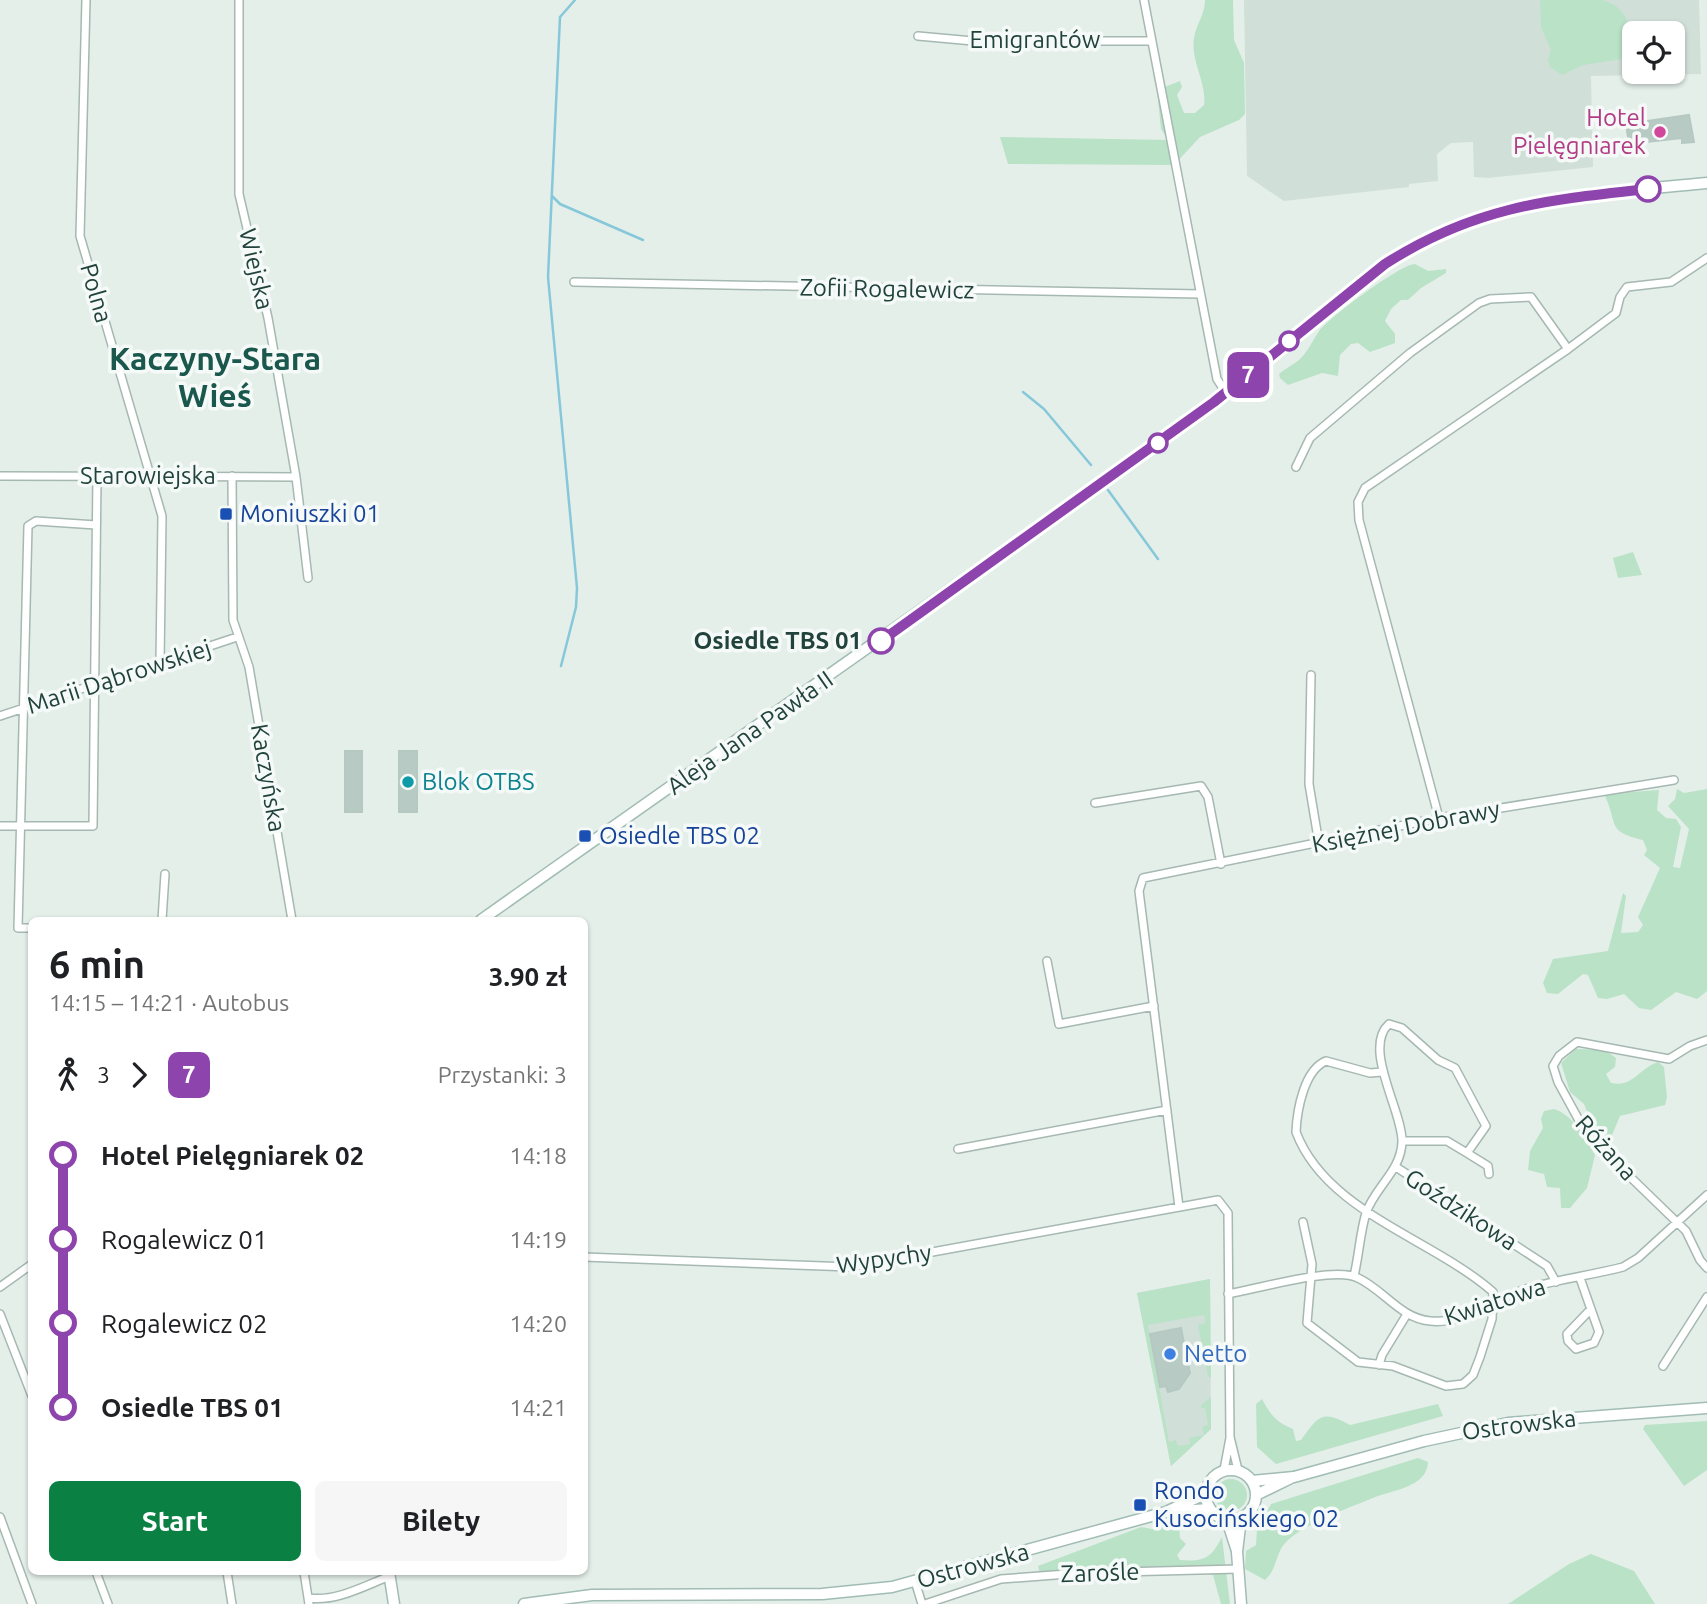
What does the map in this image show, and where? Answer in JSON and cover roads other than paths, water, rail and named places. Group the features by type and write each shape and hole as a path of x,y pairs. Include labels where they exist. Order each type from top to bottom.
{"street":[{"name":"Polna","path":"86,0 80,236 162,516 160,663"},
{"name":"Wiejska","path":"239,0 239,194 268,318 296,477 307,578"},
{"path":"1144,0 1217,379 1226,393"},
{"name":"Emigrantów","path":"918,36 973,41 1152,41"},
{"name":"Aleja Jana Pawła II","path":"485,917 967,581 1226,393 1385,264 1424,241 1469,220 1534,202 1707,183"},
{"path":"1439,818 1359,520 1358,502 1366,488 1616,313 1620,298 1627,287 1671,282 1707,258"},
{"name":"Zofii Rogalewicz","path":"574,282 1200,294"},
{"path":"1296,467 1310,438 1410,353 1484,301 1531,297 1568,349"},
{"name":"Starowiejska","path":"0,476 296,477"},
{"path":"0,826 93,826 97,476"},
{"name":"Kaczyńska","path":"232,476 233,620 249,667 291,917"},
{"path":"28,928 18,928 23,826 28,526 36,521 96,525"},
{"name":"Marii Dąbrowskiej","path":"0,716 237,637"},
{"path":"1311,675 1309,784 1319,844"},
{"name":"Księżnej Dobrawy","path":"1154,1006 1139,891 1140,881 1148,877 1439,818 1674,780"},
{"path":"1096,803 1201,786 1208,797 1221,864"},
{"path":"162,917 165,874"},
{"path":"1047,961 1059,1024 1154,1006 1179,1207"},
{"path":"1224,1470 1230,1437 1228,1294 1312,1277 1354,1276 1367,1209 1396,1167 1402,1141 1382,1072 1381,1041 1386,1025 1402,1028 1438,1060 1459,1073 1486,1126 1467,1153"},
{"name":"Różana","path":"1678,1222 1587,1135 1558,1082 1553,1066 1559,1056 1577,1042 1669,1059 1690,1046 1707,1040"},
{"path":"1303,1222 1312,1264 1306,1316 1308,1325 1358,1362 1393,1366 1446,1386 1463,1384 1476,1368 1494,1301 1489,1289 1346,1197 1325,1177 1297,1136 1296,1127 1310,1077 1322,1062 1370,1073 1382,1072"},
{"path":"958,1149 1167,1110"},
{"path":"1402,1141 1447,1141 1488,1166 1489,1174"},
{"name":"Goździkowa","path":"1396,1167 1547,1266 1556,1282"},
{"name":"Kwiatowa","path":"1354,1276 1407,1314 1430,1321 1451,1320 1506,1295 1630,1264 1707,1195"},
{"name":"Wypychy","path":"588,1257 850,1267 1218,1200 1228,1213 1228,1294"},
{"path":"1678,1222 1707,1268"},
{"path":"0,1287 28,1267"},
{"path":"1580,1278 1591,1309 1599,1332 1597,1340 1582,1349 1576,1349 1568,1341 1567,1334 1591,1309"},
{"path":"1663,1366 1707,1297"},
{"path":"0,1314 28,1385"},
{"path":"1379,1365 1382,1355 1407,1314"},
{"name":"Ostrowska","path":"1256,1495 1294,1477 1424,1441 1508,1423 1707,1408"},
{"path":"1230,1437 1238,1470"},
{"path":"1224,1470 1238,1470 1252,1481 1256,1495 1249,1513 1241,1518 1227,1520 1209,1509 1205,1494 1211,1479 1224,1470"},
{"name":"Ostrowska","path":"1252,1481 1294,1477"},
{"name":"Ostrowska","path":"1166,1513 1205,1494"},
{"name":"Ostrowska","path":"524,1604 592,1595 822,1594 915,1581 1166,1513 1209,1509"},
{"path":"0,1517 32,1604"},
{"path":"1241,1518 1237,1552 1241,1604"},
{"path":"1227,1520 1237,1552"},
{"name":"Zarośle","path":"915,1581 923,1604 1000,1579 1081,1573 1238,1569"},
{"path":"97,1575 108,1604"},
{"path":"227,1575 232,1604"},
{"path":"305,1575 309,1601 322,1600 386,1575"},
{"path":"389,1575 394,1604"}],"waterway":[{"path":"561,666 576,607 577,588 548,277 560,17 575,0"},
{"path":"552,196 560,204 643,240"},
{"path":"1023,392 1044,409 1091,465"},
{"path":"1108,490 1158,559"}],"place":[{"name":"Hotel Pielęgniarek","path":"1660,132"},
{"name":"Moniuszki 01","path":"226,514"},
{"name":"Osiedle TBS 01","path":"881,641"},
{"name":"Blok OTBS","path":"408,782"},
{"name":"Osiedle TBS 02","path":"585,836"},
{"name":"Netto","path":"1170,1354"},
{"name":"Rondo Kusocińskiego 02","path":"1140,1505"}],"district":[{"name":"Kaczyny-Stara Wieś","path":"215,378"}]}
